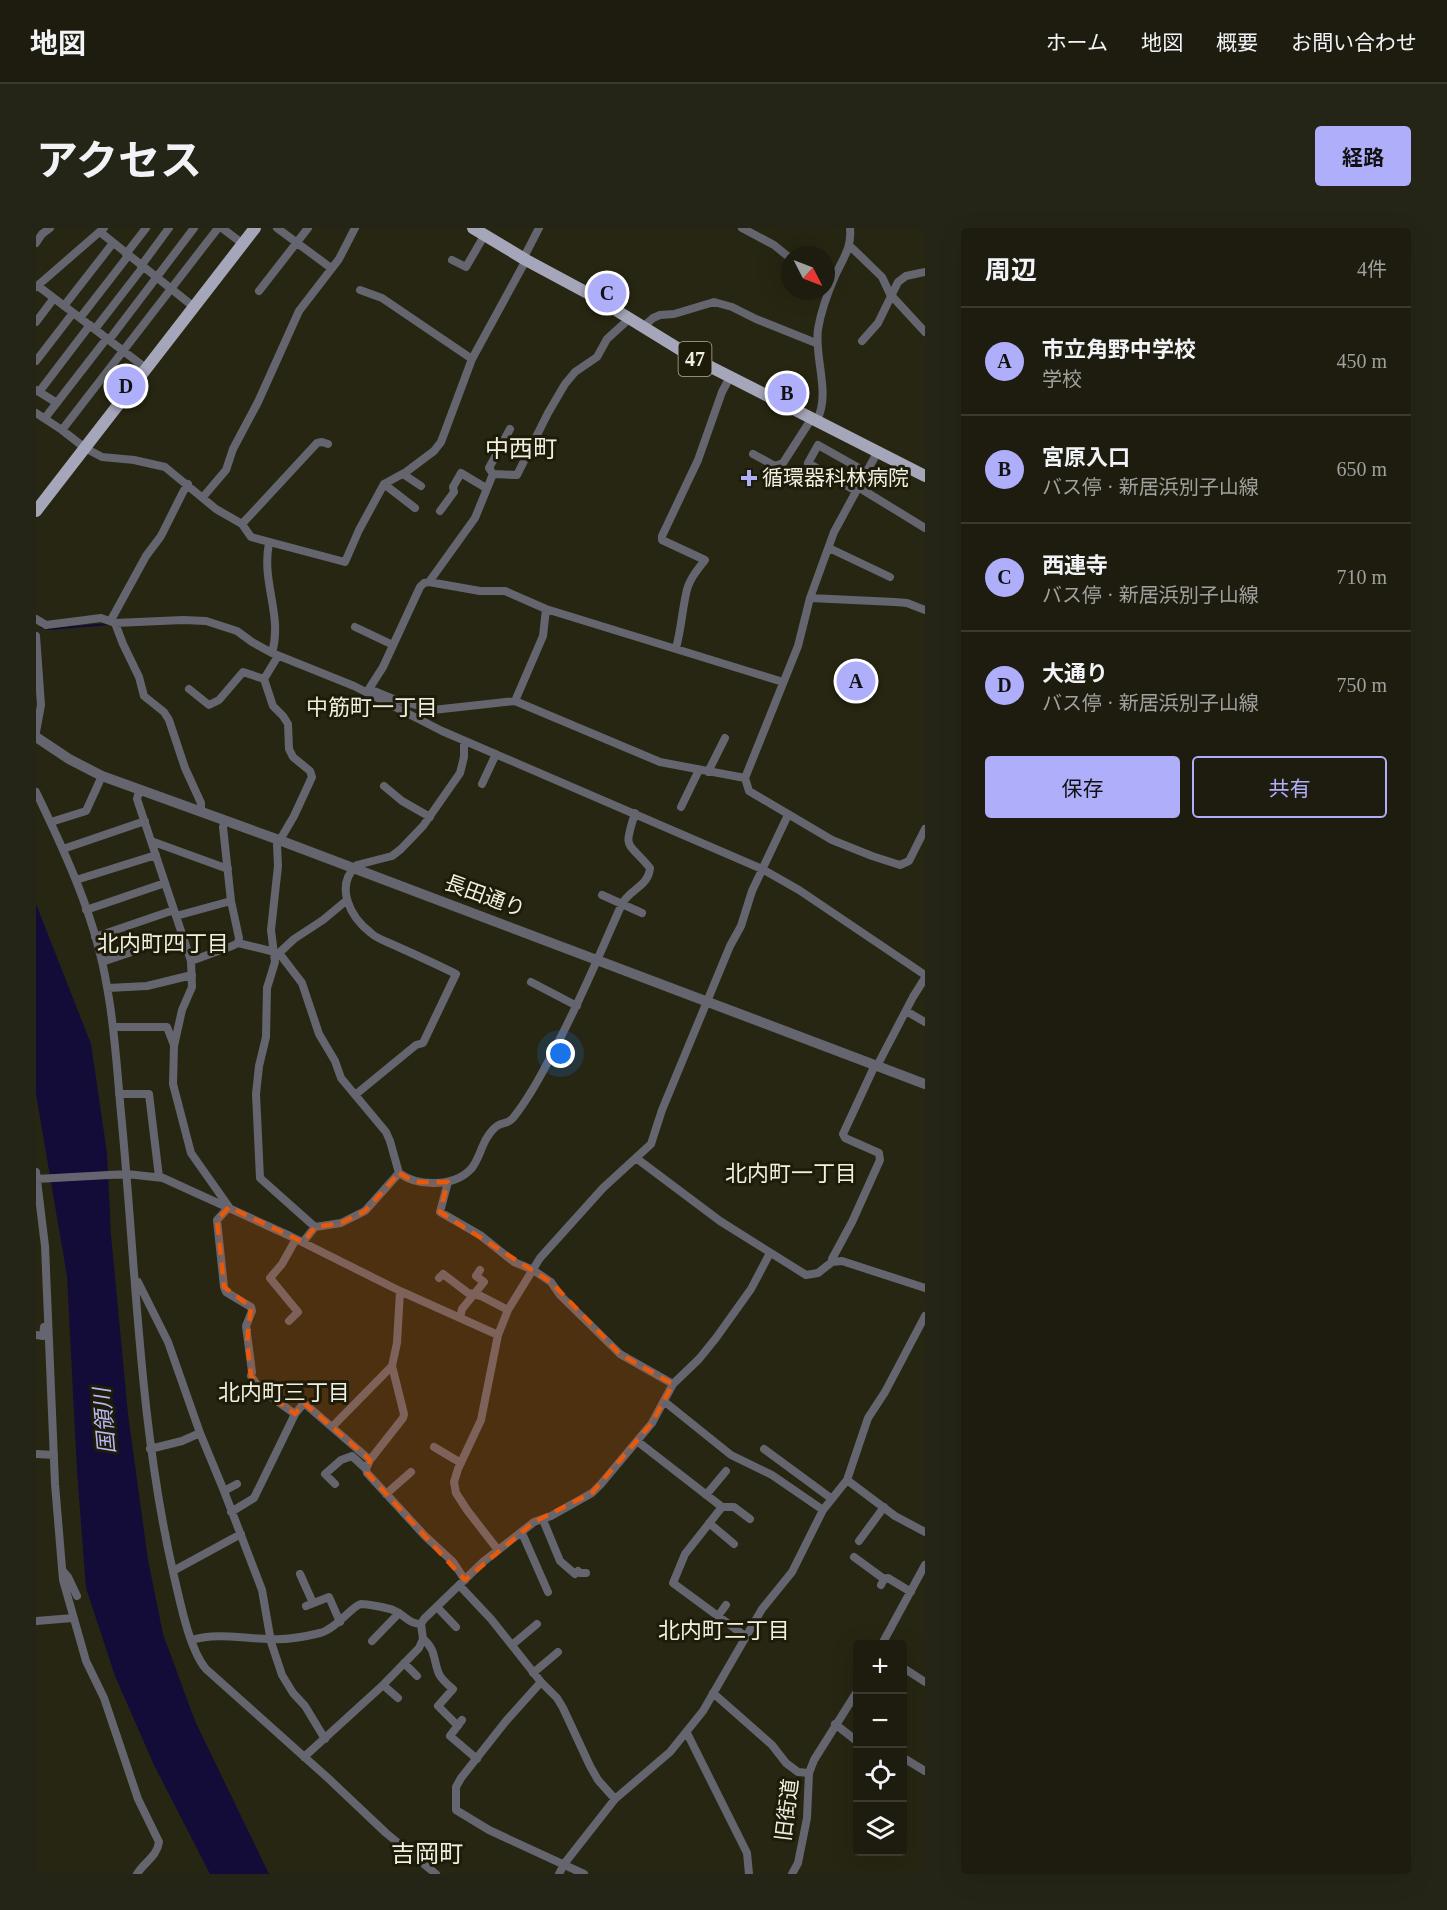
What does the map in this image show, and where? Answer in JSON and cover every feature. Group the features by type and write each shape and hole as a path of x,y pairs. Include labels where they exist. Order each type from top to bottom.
{"main road":[{"path":"36,511 255,228"},
{"name":"47","path":"473,228 525,260 593,296 697,360 925,476"}],"street":[{"path":"36,243 50,228"},
{"path":"36,361 127,255 146,228"},
{"path":"57,403 37,391 142,266 169,228"},
{"path":"45,418 194,228"},
{"path":"62,430 220,228 243,244"},
{"path":"277,228 331,268"},
{"path":"259,291 308,228"},
{"path":"203,497 226,470 233,449 258,402 299,311 339,259 355,228"},
{"path":"36,413 102,458 134,460 165,467 216,508 242,524 251,537 345,562 384,484 403,474 434,451 441,442 472,359 525,260 538,228"},
{"path":"742,228 781,251"},
{"path":"835,273 850,246 850,228"},
{"path":"147,369 37,286 102,230 127,255 194,307"},
{"path":"452,260 466,267 484,236"},
{"path":"64,306 113,243"},
{"path":"850,246 882,277 890,294 925,332"},
{"path":"862,341 878,323 890,294 898,282 906,276 925,272"},
{"path":"360,290 382,298 472,359"},
{"path":"36,322 54,298"},
{"path":"753,454 775,466 783,463 820,414 822,386 816,343 825,300"},
{"path":"643,327 660,315 674,314 714,302 816,343"},
{"path":"493,474 517,475 565,384 575,372 597,357 607,339 629,319"},
{"path":"676,648 686,594 692,577 705,560 662,540 662,536 698,460 722,392 730,377"},
{"path":"493,474 489,468 510,429"},
{"path":"242,524 317,443 328,444"},
{"path":"866,472 818,445 808,463 925,528"},
{"path":"878,451 834,532 810,598 798,646 745,778 749,791 832,840 900,865 909,861 925,829"},
{"path":"440,512 454,492 453,487 461,473 486,488"},
{"path":"403,474 421,486"},
{"path":"429,582 474,518 493,474"},
{"path":"113,621 146,556 161,536 188,484"},
{"path":"384,484 415,508"},
{"path":"269,543 266,572 277,634 275,654 264,679 273,706 288,724 289,750 292,757 310,771 312,777 294,816 277,845 278,866 271,942 302,984 320,1034 335,1061 341,1078 386,1132 399,1173 416,1182 454,1180 471,1168 487,1137 497,1126 507,1124 512,1119 532,1091 577,1006 622,903 630,893 643,885 650,871 643,860 628,846 628,835 635,813"},
{"path":"829,548 890,577"},
{"path":"368,690 393,645 420,587 429,582 480,591 505,591 546,609 783,682"},
{"path":"810,598 907,603 925,610"},
{"path":"515,701 543,636 546,609"},
{"path":"37,622 46,625 101,618 113,621 206,621 237,631 275,654 368,690 433,710 515,701 660,762 745,778"},
{"path":"113,621 139,676 144,696 164,712 169,720 185,768 201,803 201,812"},
{"path":"355,627 393,645"},
{"path":"36,636 41,705 36,732"},
{"path":"189,689 209,705 222,696 243,672 264,679"},
{"path":"368,690 464,741 762,869 799,890 925,976 876,1066 843,1134 845,1138 879,1153 880,1160 832,1262"},
{"name":"長田通り","path":"36,737 69,759 102,776 279,840 925,1084"},
{"path":"681,807 725,738"},
{"path":"355,1095 416,1046 423,1043 456,974 372,934 360,922 347,900 346,885 357,865 392,856 430,817 459,773 464,757 464,741"},
{"path":"482,784 496,754"},
{"path":"51,822 86,811 102,776"},
{"path":"384,786 402,801 430,817"},
{"path":"140,789 137,800 182,935 192,975 192,987 182,1010 174,1046 173,1083 191,1153 229,1208"},
{"path":"36,792 75,880 95,937 108,988 150,1449 159,1508 183,1613 192,1640 201,1663 206,1669 386,1833 436,1874"},
{"path":"498,1550 456,1493 454,1482 481,1420 498,1335 508,1310 540,1258 603,1188 651,1144 662,1110 741,926 762,869 788,815"},
{"path":"225,820 231,900 238,942"},
{"path":"63,849 145,821"},
{"path":"151,841 228,869"},
{"path":"75,880 156,855"},
{"path":"86,910 165,883"},
{"path":"602,895 642,913"},
{"path":"95,937 175,913 231,900"},
{"path":"315,1227 260,1178 256,1094 259,1066 266,1037 266,997 277,953 347,900"},
{"path":"102,962 182,935"},
{"path":"190,961 238,942 277,953"},
{"path":"108,988 147,986 192,975"},
{"path":"531,981 554,990 577,1006"},
{"path":"906,1011 925,1022"},
{"path":"112,1027 167,1027 174,1046"},
{"path":"119,1094 149,1094 159,1177"},
{"path":"636,1158 713,1216 806,1275 818,1274 832,1262 842,1261 925,1288"},
{"path":"36,1172 45,1246 54,1455 63,1580 86,1662 104,1698 138,1799 159,1842 155,1855 137,1874"},
{"path":"289,1321 298,1312 270,1278 299,1240 315,1227 341,1223 364,1211 399,1173"},
{"path":"38,1179 125,1175 159,1177 299,1240 400,1291 498,1335"},
{"path":"448,1182 440,1212 480,1235 514,1262 551,1282 560,1295 620,1354 673,1384"},
{"path":"229,1208 217,1220 224,1287 226,1292 251,1307 252,1311 246,1326 251,1376 260,1389 295,1414"},
{"path":"421,1624 483,1562 534,1522 543,1520 592,1493 652,1423 673,1384 699,1359 716,1338 751,1289 770,1253"},
{"path":"460,1318 462,1309 484,1282 476,1276 480,1270"},
{"path":"439,1278 443,1274 468,1293 481,1296 508,1310"},
{"path":"136,1280 168,1342 200,1433 262,1590 271,1640 282,1675 293,1693 305,1706 325,1739"},
{"path":"400,1291 397,1343 392,1366 404,1414 368,1465 367,1473 453,1563 462,1583 563,1708 590,1766 598,1780 615,1799"},
{"path":"36,1335 43,1336 48,1316"},
{"path":"559,1874 564,1864 615,1799 670,1752 704,1711 762,1609 792,1572 823,1510 847,1480 868,1418 885,1392 925,1316"},
{"path":"332,1427 392,1366"},
{"path":"665,1402 731,1455 772,1475 823,1510"},
{"path":"231,1512 254,1498 295,1414 304,1403 332,1427 368,1465"},
{"path":"150,1449 182,1441 200,1433"},
{"path":"637,1441 722,1507 734,1507 750,1519"},
{"path":"433,1449 460,1465"},
{"path":"764,1449 832,1499"},
{"path":"36,1454 54,1455"},
{"path":"335,1484 326,1474 339,1466 341,1460 352,1456 368,1465"},
{"path":"706,1495 726,1471"},
{"path":"386,1494 411,1472"},
{"path":"847,1480 895,1516 925,1532"},
{"path":"224,1491 237,1484"},
{"path":"722,1507 685,1554 674,1584 745,1636"},
{"path":"859,1541 884,1508"},
{"path":"543,1520 560,1561 575,1574 578,1571 586,1573"},
{"path":"709,1523 734,1544"},
{"path":"522,1533 548,1592"},
{"path":"173,1571 241,1534"},
{"path":"856,1562 882,1582 888,1578 911,1592"},
{"path":"884,1640 925,1565"},
{"path":"62,1570 77,1596"},
{"path":"300,1574 310,1605 329,1597 340,1622"},
{"path":"192,1640 202,1637 231,1636 271,1640 323,1632 340,1622 361,1604 391,1608 409,1622 421,1624"},
{"path":"718,1616 726,1605"},
{"path":"437,1607 456,1627"},
{"path":"372,1641 399,1613"},
{"path":"36,1621 73,1618"},
{"path":"304,1757 383,1685 418,1648 423,1638 421,1624"},
{"path":"512,1645 537,1624"},
{"path":"423,1638 434,1652 440,1675 453,1689 438,1706 460,1723 450,1736 477,1759"},
{"path":"534,1672 558,1652"},
{"path":"404,1663 417,1676"},
{"path":"907,1670 925,1682"},
{"path":"541,1682 506,1721 456,1787 456,1810 489,1830 584,1874"},
{"path":"383,1685 398,1698"},
{"path":"713,1693 771,1745 786,1763 798,1772 809,1773"},
{"name":"旧街道","path":"792,1874 798,1863 807,1818 809,1773 835,1724 855,1694"},
{"path":"835,1724 853,1738"},
{"path":"687,1733 747,1853 749,1874"},
{"path":"907,1760 925,1772"}],"highlighted area":[{"path":"399,1173 415,1182 448,1182 440,1212 551,1282 620,1354 673,1384 652,1423 592,1493 534,1522 465,1580 367,1473 370,1460 304,1403 295,1414 260,1389 251,1376 247,1341 251,1307 224,1287 217,1220 229,1207 303,1242 315,1227 341,1223 365,1211"}],"water":[{"name":"国領川","path":"36,904 91,1044 107,1153 111,1235 128,1414 148,1560 163,1634 195,1721 269,1874 210,1874 154,1765 115,1676 86,1588 77,1471 67,1276 36,1094"}],"waterway":[{"path":"41,627 50,629 109,624"}],"place":[{"name":"西連寺","path":"607,293"},
{"name":"大通り","path":"126,386"},
{"name":"宮原入口","path":"787,393"},
{"name":"循環器科林病院","path":"749,478"},
{"name":"市立角野中学校","path":"856,681"}],"district":[{"name":"中西町","path":"521,449"},
{"name":"中筋町一丁目","path":"372,707"},
{"name":"北内町四丁目","path":"163,943"},
{"name":"北内町一丁目","path":"791,1173"},
{"name":"北内町三丁目","path":"284,1392"},
{"name":"北内町二丁目","path":"724,1630"},
{"name":"吉岡町","path":"427,1854"}]}
